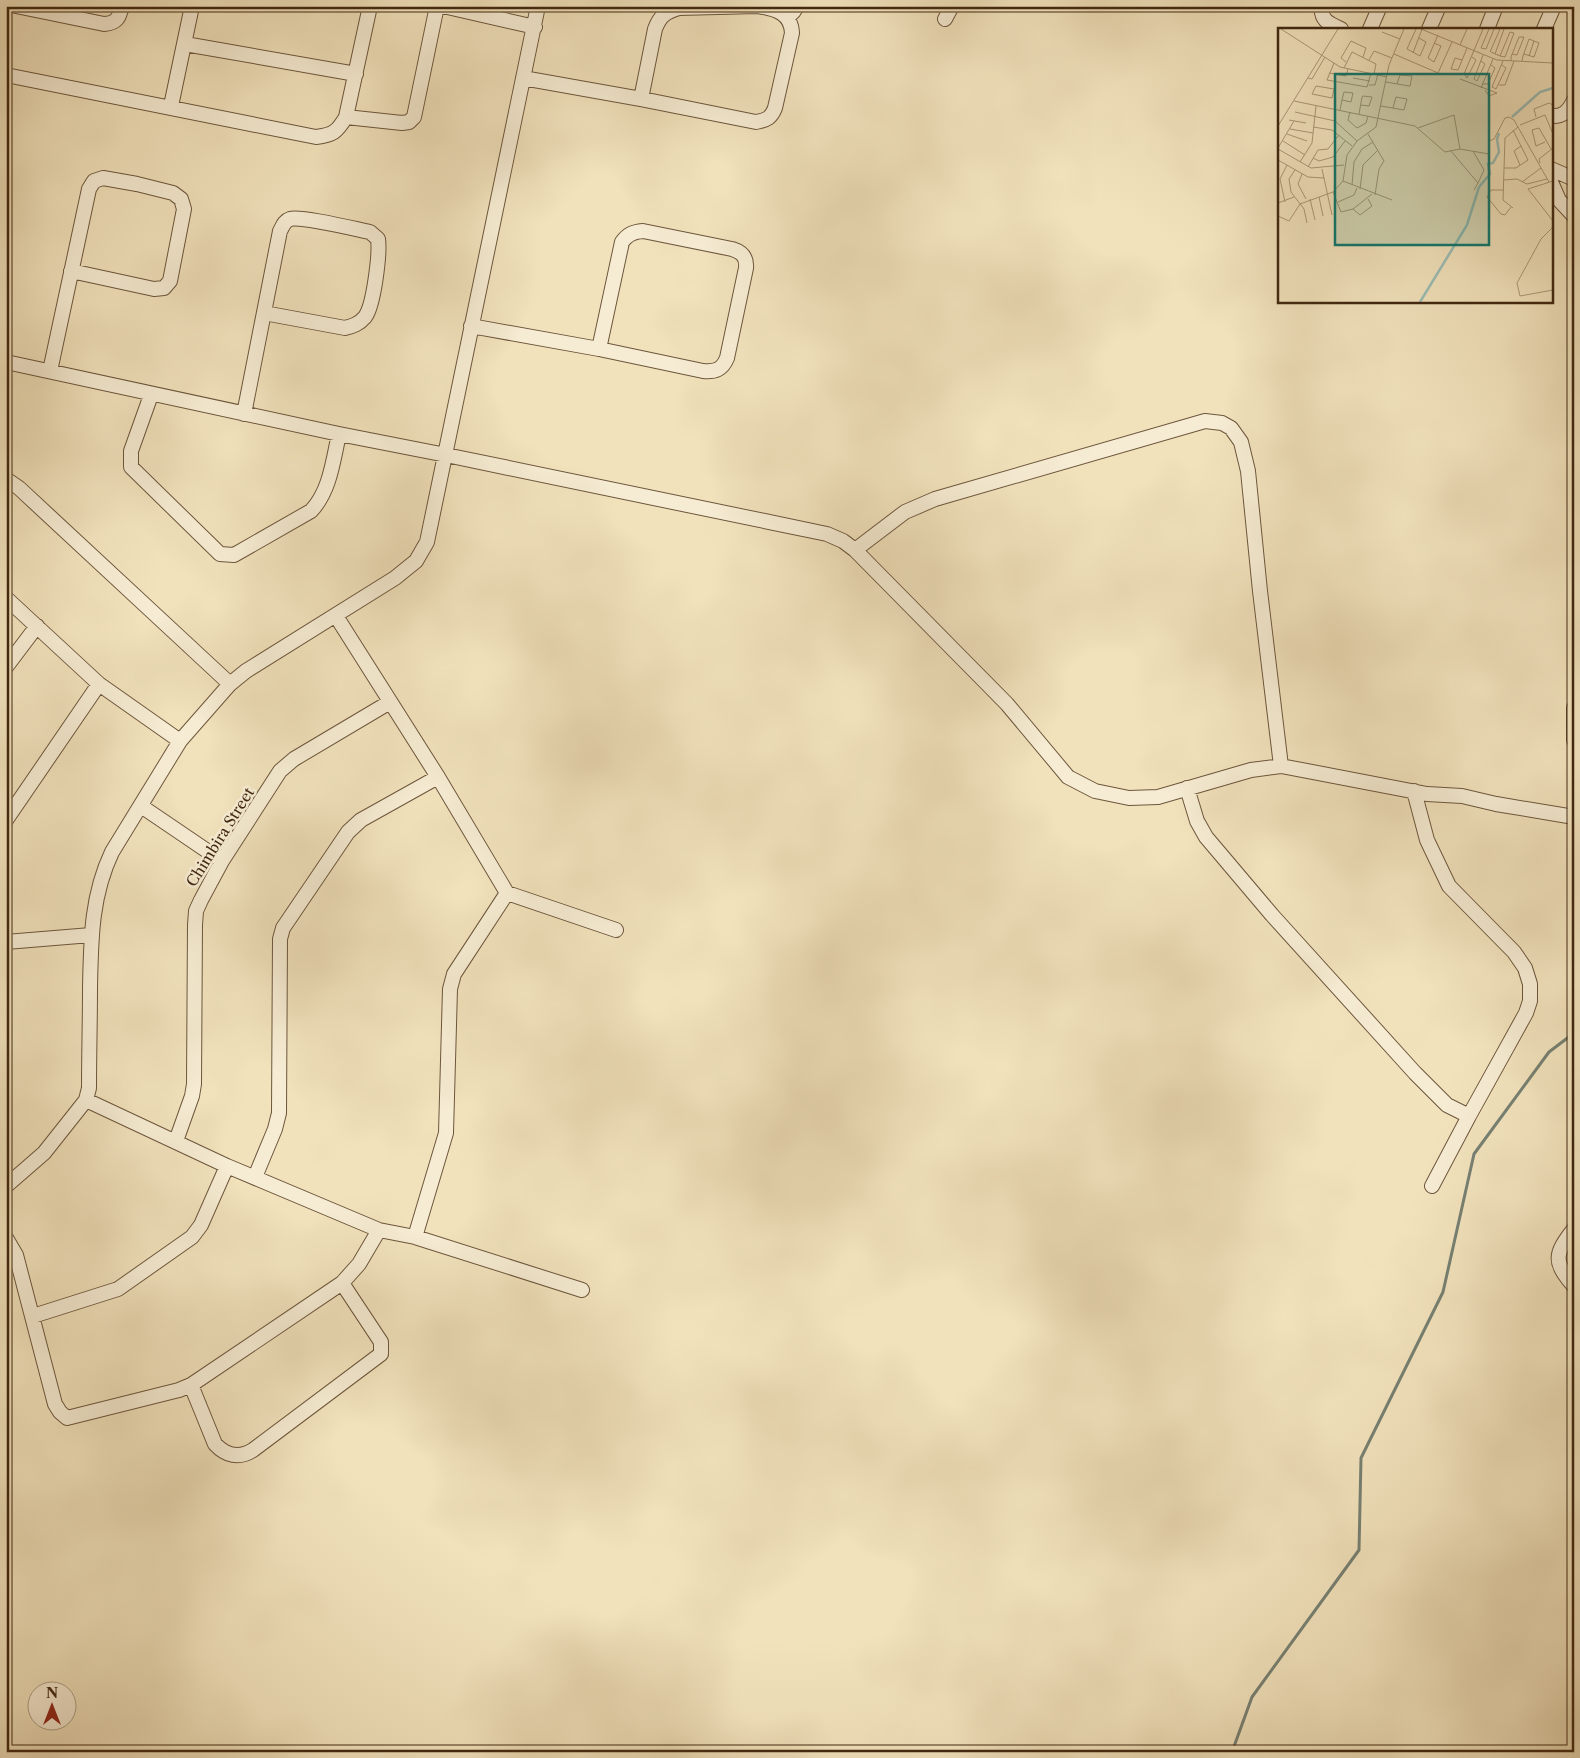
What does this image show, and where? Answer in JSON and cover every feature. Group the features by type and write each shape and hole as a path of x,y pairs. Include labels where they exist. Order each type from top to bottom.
{"street":[{"path":"16,6 104,24 113,23 120,17 122,6"},
{"path":"171,106 192,6"},
{"path":"6,75 316,136 331,135 340,128 346,118 370,6"},
{"path":"346,118 402,123 409,122 414,118 437,6"},
{"path":"443,6 535,27"},
{"path":"6,1186 44,1153 86,1100 89,1088 91,935 102,872 126,827 180,742 230,684 246,671 395,578 416,561 423,551 430,531 538,6"},
{"path":"523,78 756,122 766,121 772,116 775,108 792,33 792,25 788,18 771,8 758,6 678,8 668,11 658,20 655,29 641,99"},
{"path":"788,18 797,6"},
{"path":"945,20 952,6"},
{"path":"1322,6 1322,16 1327,22 1339,28"},
{"path":"1370,28 1380,6"},
{"path":"1430,28 1439,6"},
{"path":"1487,28 1496,6"},
{"path":"1544,28 1554,6"},
{"path":"185,44 356,74"},
{"path":"1552,116 1568,111 1574,100"},
{"path":"1552,170 1574,179"},
{"path":"50,371 71,271 89,189 94,181 103,178 137,184 173,193 181,199 184,209 170,281 164,288 154,289 71,271"},
{"path":"1552,184 1559,200 1574,216"},
{"path":"244,414 280,231 284,223 291,219 303,219 370,232 378,239 380,249 370,308 355,326 345,328 264,313"},
{"path":"471,326 600,349 712,372 719,369 724,364 726,358 746,268 745,256 732,249 643,231 627,235 622,242 600,349"},
{"path":"6,362 244,414 827,534 843,541 855,550 1007,704 1068,777 1095,791 1129,798 1158,797 1251,770 1281,766 1414,791 1462,796 1496,804 1574,817"},
{"path":"151,394 131,451 131,467 220,554 234,555 310,511 319,502 326,487 340,434"},
{"path":"855,550 905,512 935,499 1205,421 1222,423 1231,428 1241,442 1248,471 1260,592 1281,766"},
{"path":"6,479 19,488 230,684"},
{"path":"6,598 99,684 180,742"},
{"path":"336,616 438,777 506,893 616,930"},
{"path":"6,667 37,626"},
{"path":"6,820 99,684"},
{"name":"Chimbira Street","path":"176,1141 192,1096 194,1084 196,911 200,900 222,861 280,771 294,759 390,702"},
{"path":"1574,708 1574,740"},
{"path":"255,1177 275,1129 278,1113 280,939 284,928 348,832 361,820 438,777"},
{"path":"1188,788 1197,821 1206,837 1272,915 1415,1073 1447,1105 1469,1116"},
{"path":"1414,791 1427,840 1449,886 1514,952 1525,968 1530,984 1530,1001 1526,1013 1432,1186"},
{"path":"141,806 222,861"},
{"path":"415,1237 446,1133 450,989 454,974 506,893"},
{"path":"6,942 91,935"},
{"path":"86,1100 227,1166 379,1230 415,1237 582,1290"},
{"path":"33,1316 118,1290 192,1238 201,1224 227,1166"},
{"path":"1574,1229 1560,1251 1558,1263 1564,1275 1574,1286"},
{"path":"6,1238 16,1255 55,1404 67,1418 179,1390 191,1385 342,1283 359,1264 379,1230"},
{"path":"191,1385 215,1444 222,1451 230,1455 247,1455 381,1354 381,1342 342,1283"}],"waterway":[{"path":"1232,1752 1252,1697 1359,1550 1361,1458 1443,1292 1474,1154 1549,1052 1574,1033"}]}
